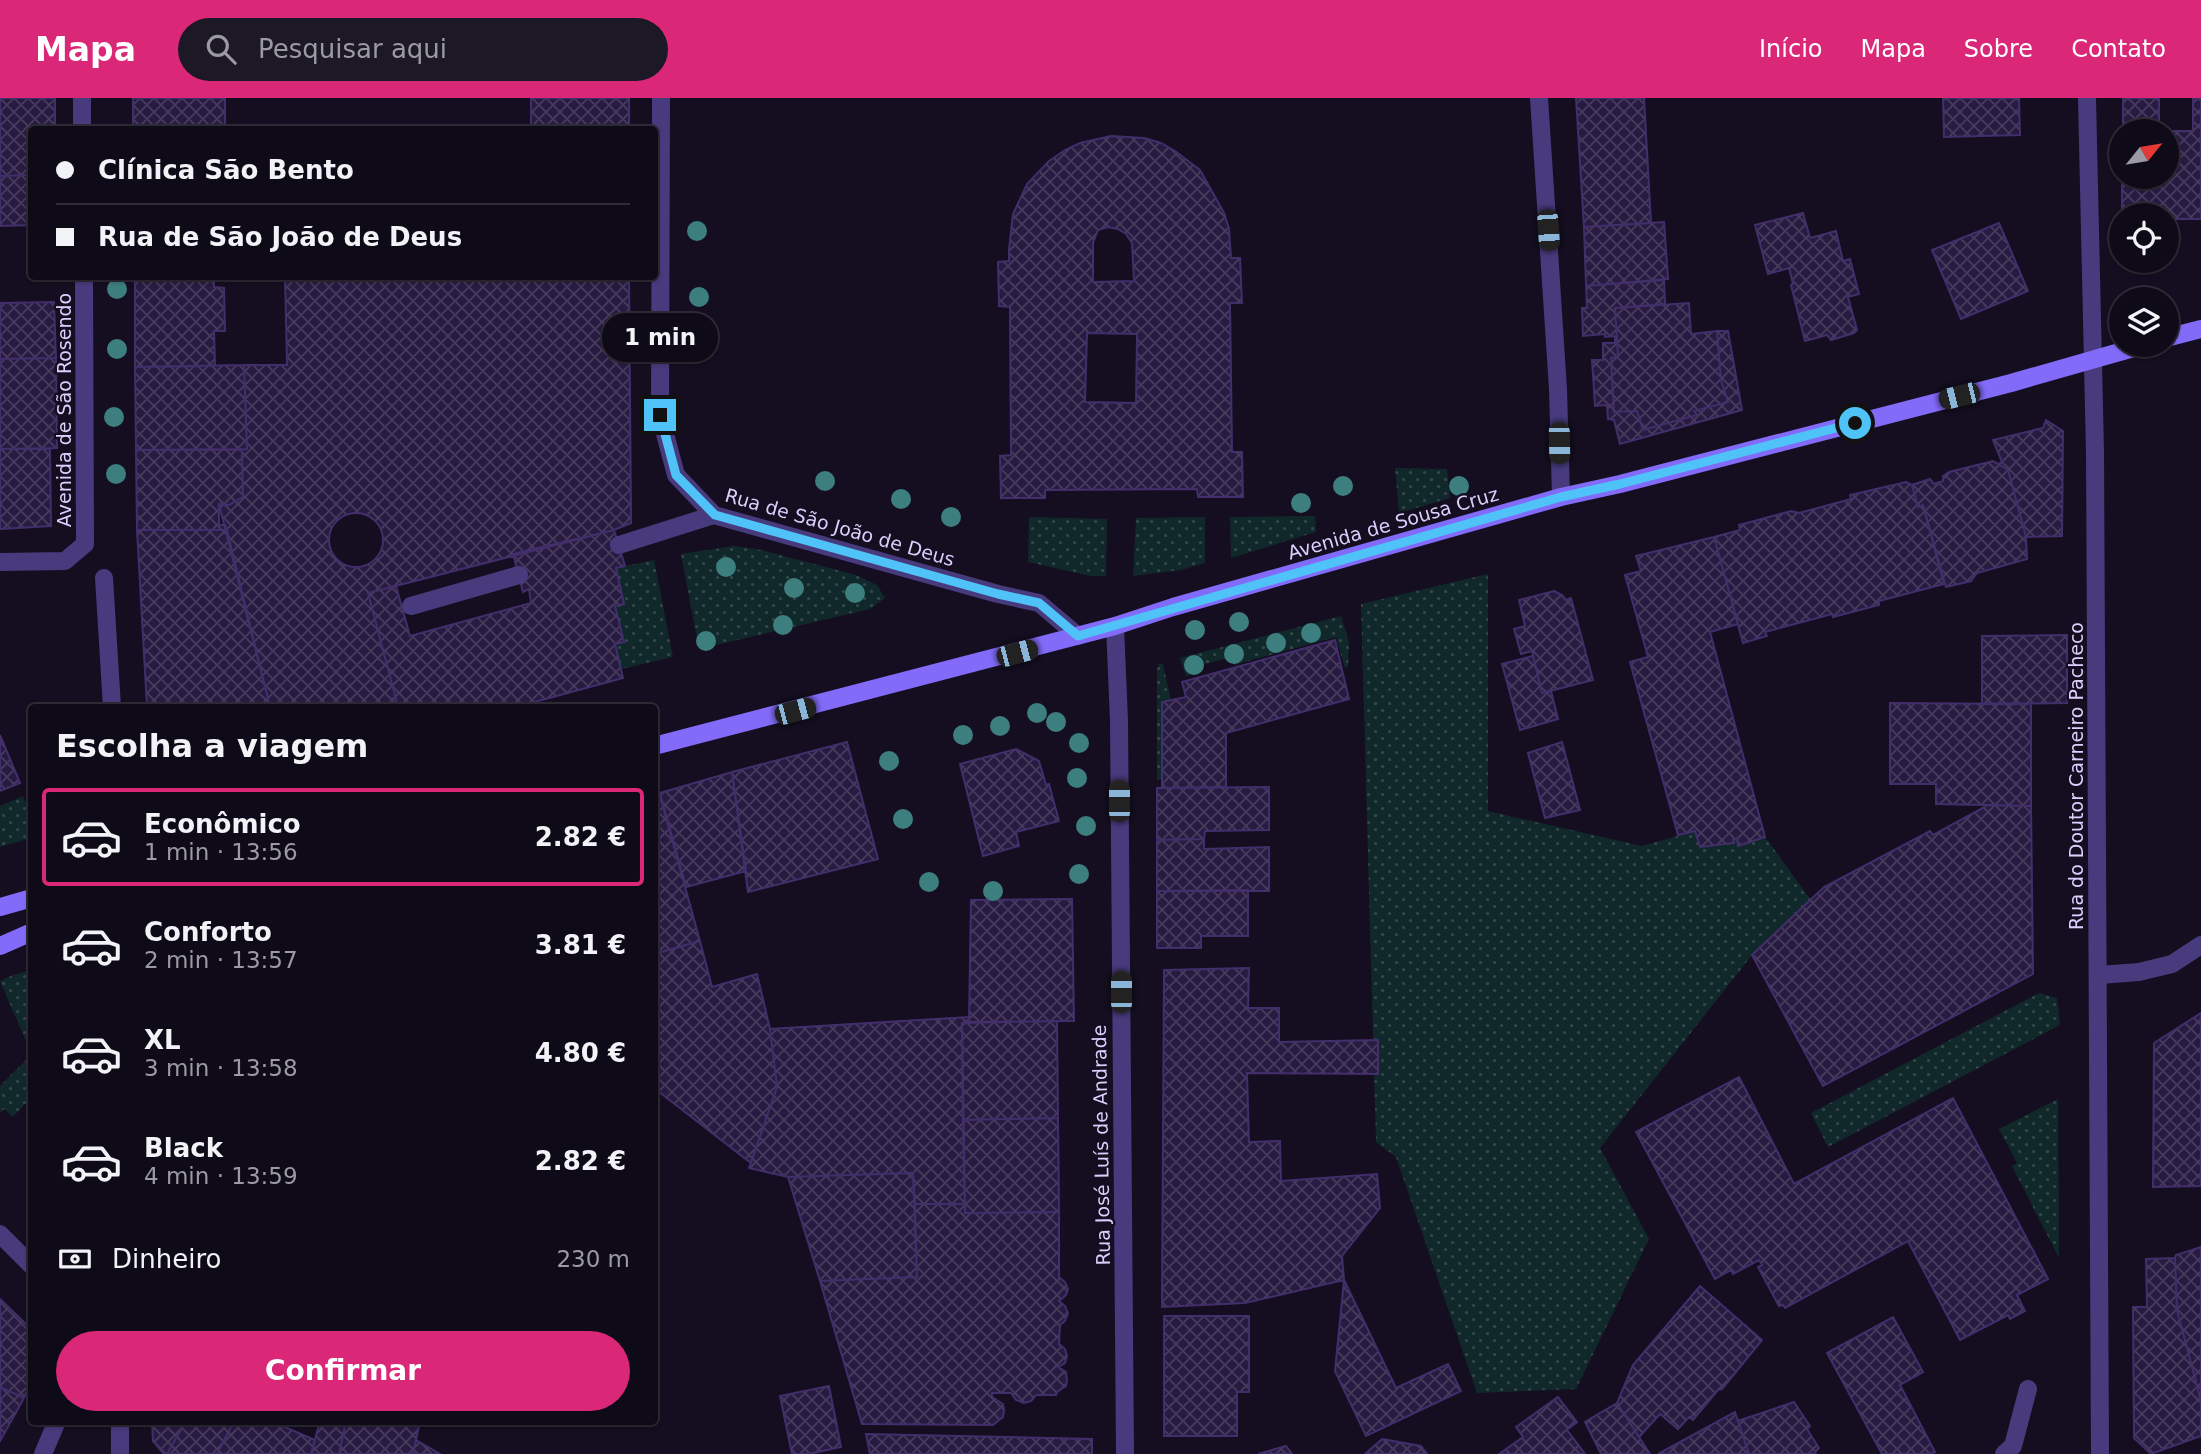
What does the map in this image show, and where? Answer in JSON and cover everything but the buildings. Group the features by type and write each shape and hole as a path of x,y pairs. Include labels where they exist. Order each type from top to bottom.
{"main road":[{"path":"2179,335 2201,329"},
{"name":"Avenida de Sousa Cruz","path":"658,745 1115,626 1173,607 1561,497 1984,390 2109,354"},
{"path":"0,907 28,899"},
{"path":"0,933 28,923"},
{"path":"0,946 28,935"}],"street":[{"path":"82,98 82,126"},
{"name":"Rua de São João de Deus","path":"661,98 660,415 676,475 715,515 1039,603 1078,636"},
{"path":"1539,98 1558,389 1561,497"},
{"name":"Rua do Doutor Carneiro Pacheco","path":"2087,98 2099,975 2100,1454"},
{"name":"Avenida de São Rosendo","path":"0,562 65,561 85,544 83,280"},
{"path":"619,545 715,515"},
{"path":"411,606 519,575"},
{"path":"104,578 112,704"},
{"name":"Rua José Luís de Andrade","path":"1115,626 1119,720 1125,1454"},
{"path":"2099,975 2139,972 2172,964 2201,945"},
{"path":"0,1234 28,1262"},
{"path":"2004,1454 2013,1446 2028,1389"},
{"path":"43,1454 55,1425"},
{"path":"120,1425 120,1454"}],"green space":[{"path":"1395,468 1447,469 1450,498 1399,513"},
{"path":"1315,516 1316,532 1231,558 1230,517"},
{"path":"1029,517 1107,519 1106,576 1090,576 1028,562"},
{"path":"1205,517 1205,563 1181,570 1133,576 1136,518"},
{"path":"734,546 761,550 856,575 877,585 885,598 870,609 699,649 681,554"},
{"path":"654,560 673,657 621,669 615,644 624,642 615,606 616,568"},
{"path":"1488,574 1488,811 1642,846 1695,831 1701,847 1733,843 1733,840 1737,839 1739,845 1765,837 1811,900 1752,955 1600,1148 1649,1239 1576,1389 1477,1393 1396,1157 1376,1142 1361,604"},
{"path":"1341,616 1349,642 1348,667 1345,668 1336,637 1234,665 1232,657 1201,665 1203,671 1186,676 1180,658"},
{"path":"1159,664 1163,664 1171,701 1162,702 1161,779 1157,780 1157,669"},
{"path":"23,796 28,808 28,839 0,847 0,806"},
{"path":"28,971 28,1046 0,981"},
{"path":"2039,993 2057,998 2060,1025 1828,1147 1811,1113"},
{"path":"28,1058 28,1103 13,1117 4,1109 0,1113 0,1086"},
{"path":"2058,1099 2059,1258 2012,1166 2017,1163 1999,1129"}],"route":[{"path":"660,415 676,475 715,515 1039,603 1078,636 1561,497 1855,423"}]}
